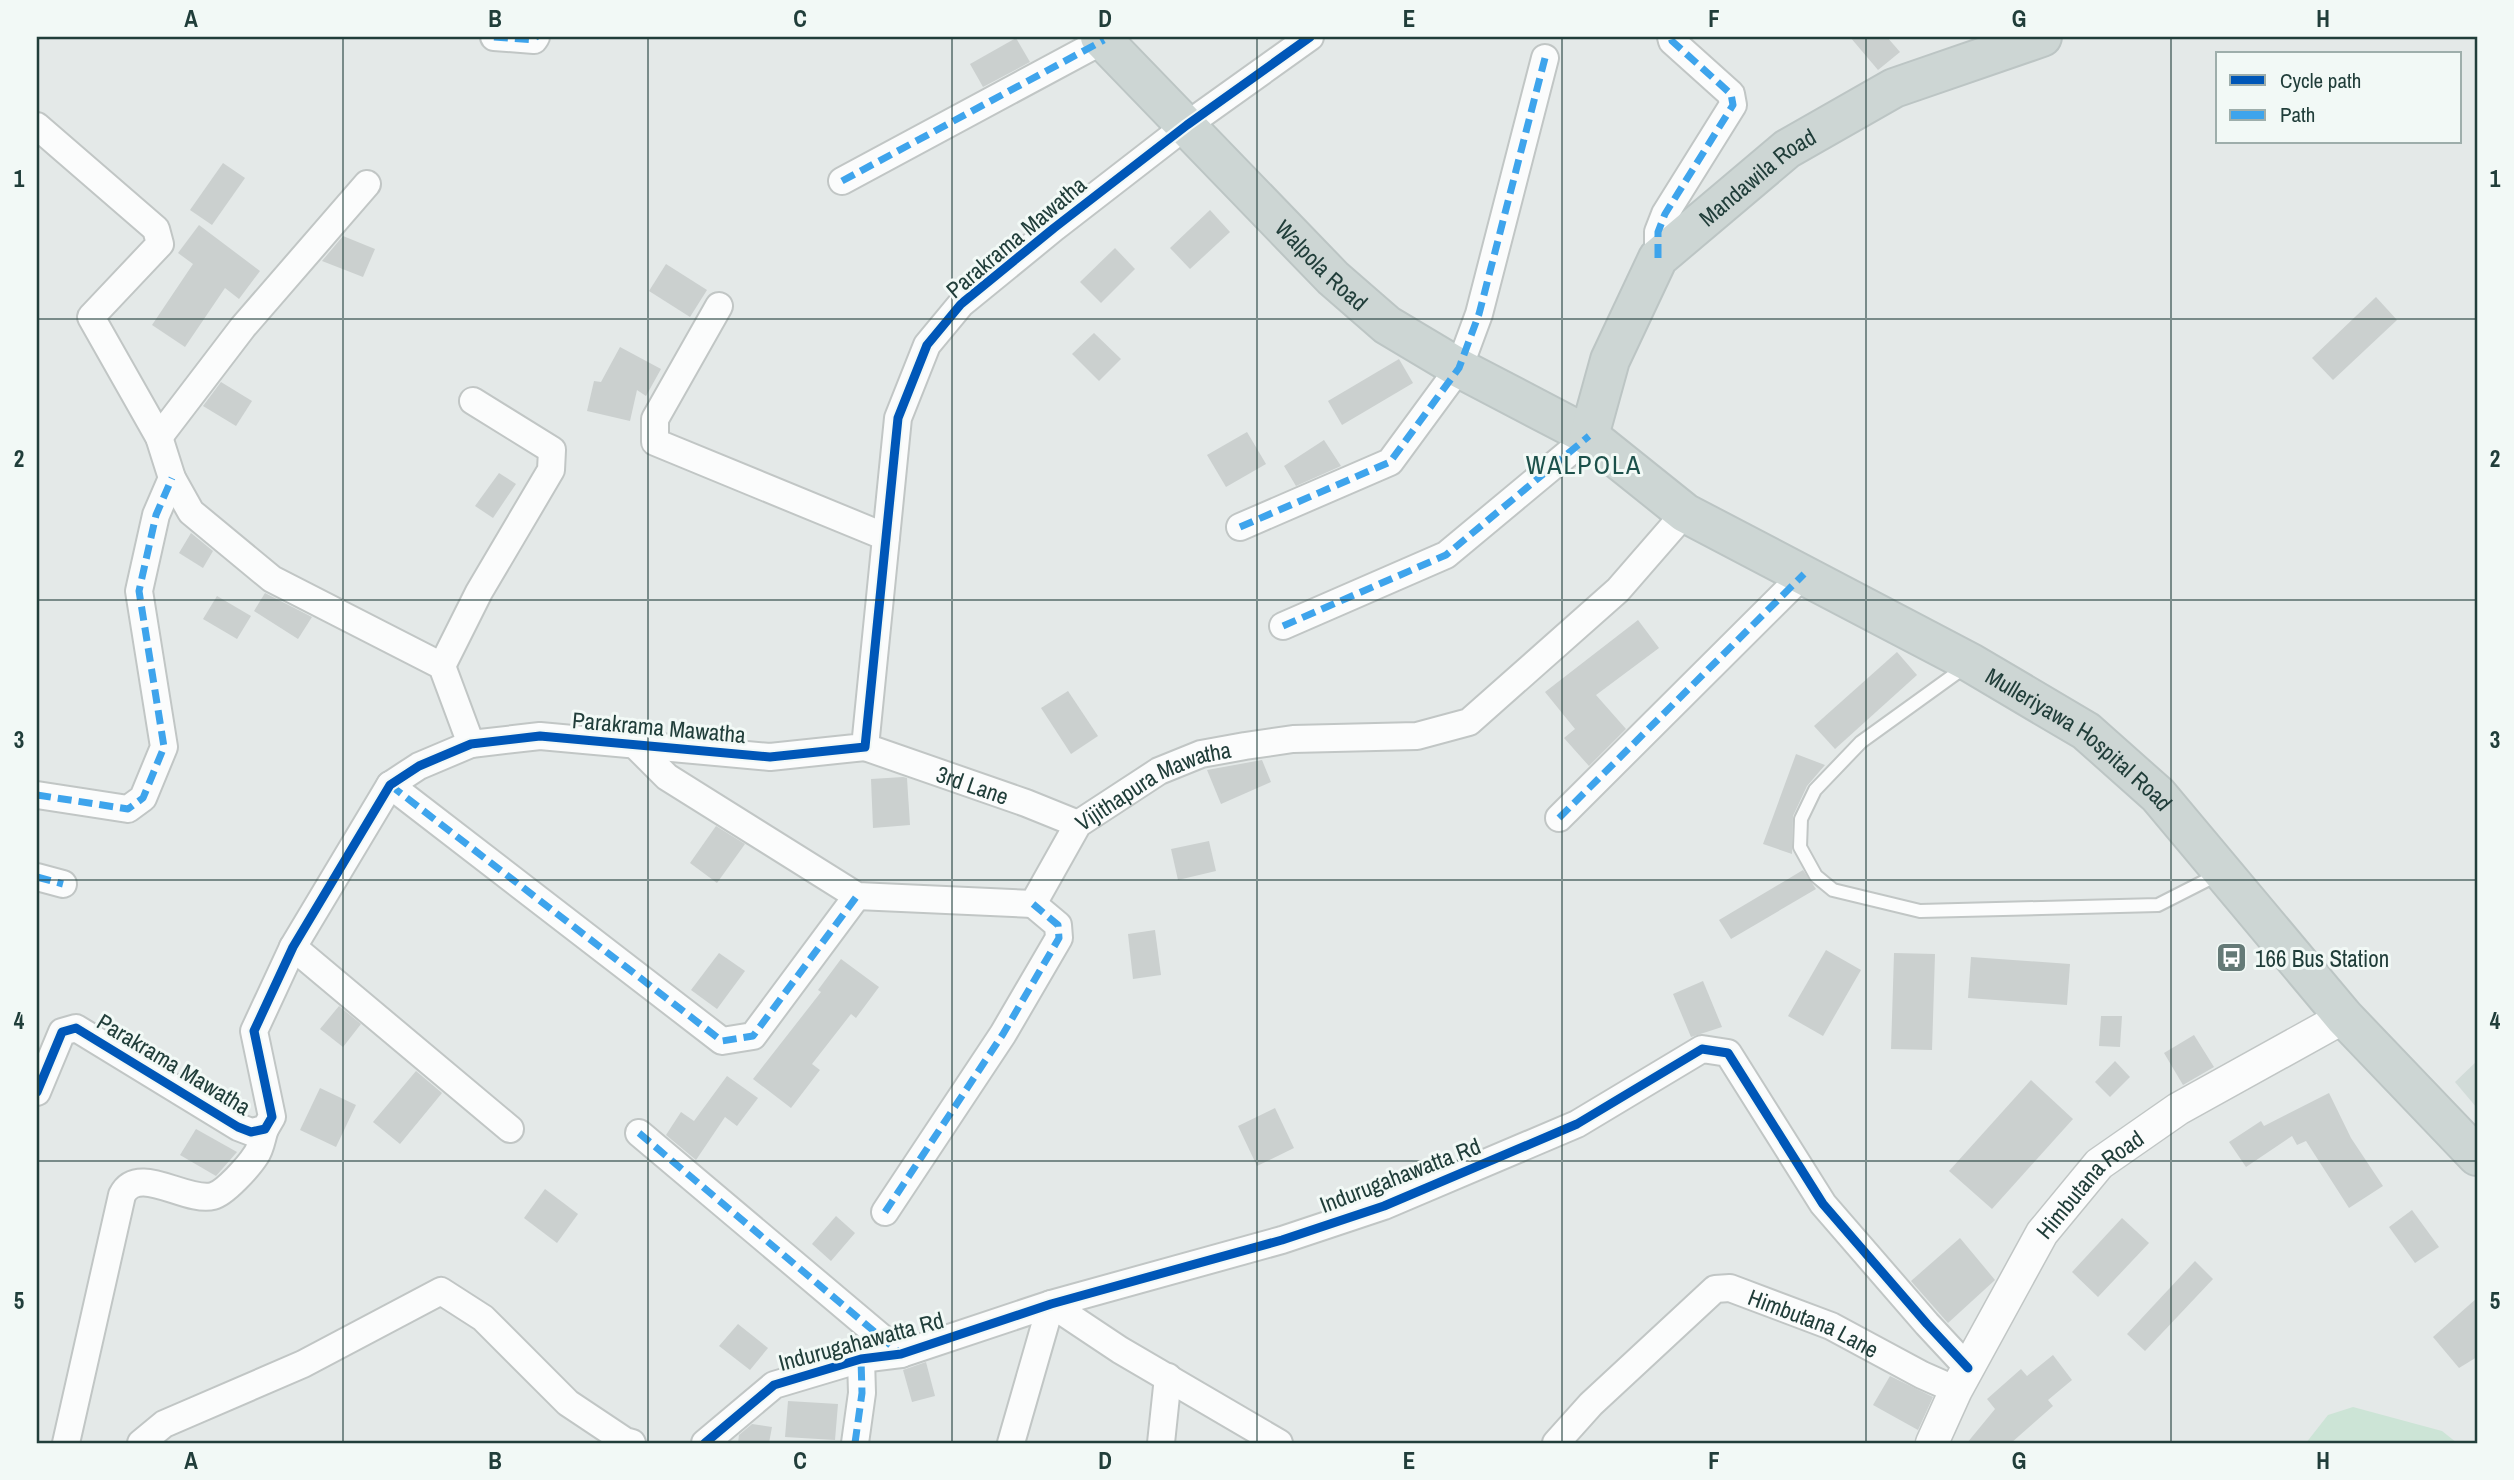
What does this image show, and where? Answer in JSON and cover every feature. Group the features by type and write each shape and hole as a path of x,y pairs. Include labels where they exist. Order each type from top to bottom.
{"main road":[{"name":"Mandawila Road","path":"1589,436 1610,360 1658,258 1787,149 1894,88 2042,37"},
{"name":"Walpola Road","path":"1102,39 1333,278 1387,325 1459,369 1589,436"},
{"name":"Mulleriyawa Hospital Road","path":"1589,436 1685,513 1971,663 2086,730 2158,795 2344,1017 2477,1156"}],"street":[{"path":"494,37 534,40 536,37"},
{"name":"Parakrama Mawatha","path":"37,1091 62,1032 76,1028 238,1127 251,1132 265,1129 272,1117 254,1031 293,947 390,785 419,766 471,744 540,736 769,757 865,747 898,418 927,345 961,304 1054,228 1187,125 1310,37"},
{"path":"1658,258 1658,232 1665,214 1733,105 1731,94 1672,41 1671,37"},
{"path":"842,181 1102,39"},
{"path":"1240,527 1390,463 1459,369 1479,314 1545,58"},
{"path":"37,126 156,229 160,244 92,317 159,437 172,478 191,512 272,579 442,666 471,744"},
{"path":"159,437 243,327 367,184"},
{"path":"719,306 655,419 655,442 887,537"},
{"path":"442,666 480,593 551,470 552,450 473,401"},
{"path":"1283,626 1446,555 1589,436"},
{"path":"37,795 128,809 143,798 164,747 139,591 156,515 172,478"},
{"name":"Vijithapura Mawatha","path":"1033,904 1078,824 1159,771 1201,754 1293,739 1417,736 1469,722 1618,590 1685,513"},
{"path":"1559,818 1804,574"},
{"path":"633,743 667,777 857,896 1033,904 1058,925 1059,938 1003,1034 885,1212"},
{"name":"3rd Lane","path":"865,747 1078,824"},
{"path":"390,785 722,1041 753,1036 857,896"},
{"path":"37,877 63,884"},
{"path":"293,947 509,1129"},
{"name":"Himbutana Road","path":"1932,1443 1962,1379 2042,1233 2099,1164 2178,1109 2344,1017"},
{"name":"Indurugahawatta Rd","path":"705,1443 774,1385 861,1359 901,1354 1051,1304 1282,1240 1384,1206 1577,1124 1702,1049 1728,1052 1823,1204 1927,1324 1962,1379"},
{"path":"66,1443 126,1186 145,1182 196,1196 214,1196 232,1183 257,1154 265,1129"},
{"path":"639,1133 901,1354"},
{"name":"Himbutana Lane","path":"1556,1443 1591,1404 1715,1289 1730,1288 1831,1326 1922,1375 1962,1379"},
{"path":"141,1443 164,1424 303,1364 441,1291 483,1318 568,1403 629,1442"},
{"path":"1011,1443 1051,1304 1120,1350 1279,1443"},
{"path":"855,1443 862,1393 861,1359"},
{"path":"1161,1443 1168,1377"}],"lane":[{"path":"1971,663 1861,742 1815,790 1801,819 1800,846 1816,876 1833,890 1920,911 2158,905 2222,872"}],"shaded area":[{"path":"2477,1061 2477,1108 2455,1082"}],"green space":[{"path":"2353,1407 2442,1431 2457,1443 2306,1443 2328,1415"}],"building":[{"path":"1850,37 1887,37 1900,52 1878,70"},
{"path":"1016,38 1030,62 983,87 970,64"},
{"path":"223,163 245,178 212,225 190,210"},
{"path":"1210,210 1230,232 1190,269 1170,248"},
{"path":"199,225 260,271 239,299 225,288 185,347 152,325 193,264 178,253"},
{"path":"343,236 375,249 363,277 322,261"},
{"path":"1115,248 1135,269 1101,303 1080,282"},
{"path":"666,264 707,290 690,317 649,291"},
{"path":"2376,297 2397,320 2333,380 2312,358"},
{"path":"1094,333 1121,359 1099,381 1072,354"},
{"path":"620,347 661,369 646,396 637,390 630,421 587,411 594,381 601,382"},
{"path":"1399,359 1413,383 1342,425 1328,401"},
{"path":"221,382 252,401 236,426 203,406"},
{"path":"1247,432 1266,464 1226,487 1207,455"},
{"path":"1324,440 1341,466 1296,486 1284,466"},
{"path":"499,473 516,484 493,518 475,506"},
{"path":"191,533 213,551 203,568 179,553"},
{"path":"265,593 312,617 298,639 254,611"},
{"path":"217,596 251,616 237,639 203,619"},
{"path":"1638,620 1659,648 1596,695 1626,729 1589,766 1564,738 1575,729 1545,692"},
{"path":"1897,652 1917,675 1835,749 1814,726"},
{"path":"1068,691 1098,736 1071,754 1041,708"},
{"path":"1796,754 1825,765 1807,786 1793,816 1792,854 1763,844"},
{"path":"1262,760 1271,782 1221,804 1207,770"},
{"path":"907,778 910,825 873,828 871,779"},
{"path":"716,826 745,844 717,883 690,863"},
{"path":"1209,841 1216,871 1178,880 1171,849"},
{"path":"1803,870 1816,889 1731,939 1719,920"},
{"path":"1155,930 1161,975 1133,979 1128,934"},
{"path":"1826,950 1861,970 1823,1036 1788,1016"},
{"path":"719,953 745,971 717,1009 691,990"},
{"path":"1894,953 1935,954 1932,1050 1891,1049"},
{"path":"1971,957 2070,964 2067,1005 1968,998"},
{"path":"841,959 879,987 856,1018 851,1014 812,1064 820,1070 791,1108 753,1079 821,992 818,990"},
{"path":"1703,981 1722,1027 1691,1037 1673,994"},
{"path":"339,1006 361,1024 343,1047 320,1029"},
{"path":"2101,1016 2122,1016 2120,1047 2099,1046"},
{"path":"2194,1035 2214,1067 2183,1085 2164,1053"},
{"path":"2115,1061 2130,1077 2110,1097 2095,1082"},
{"path":"416,1071 442,1093 400,1144 373,1122"},
{"path":"727,1076 758,1098 737,1126 725,1117 696,1160 666,1135 681,1112 694,1121"},
{"path":"2031,1080 2073,1119 1992,1209 1949,1171"},
{"path":"320,1088 356,1105 336,1147 300,1130"},
{"path":"2329,1093 2351,1138 2383,1186 2349,1208 2306,1141 2297,1145 2292,1136 2246,1167 2229,1142 2261,1121 2264,1126"},
{"path":"1275,1108 1294,1148 1257,1166 1238,1126"},
{"path":"196,1129 237,1152 216,1176 180,1155"},
{"path":"545,1189 578,1214 557,1243 524,1218"},
{"path":"2412,1210 2439,1247 2415,1263 2389,1227"},
{"path":"836,1216 855,1233 831,1261 812,1244"},
{"path":"2122,1218 2149,1243 2098,1297 2072,1272"},
{"path":"1960,1238 1995,1280 1948,1323 1911,1281"},
{"path":"2195,1261 2213,1279 2145,1351 2127,1334"},
{"path":"2477,1298 2477,1357 2459,1368 2433,1337"},
{"path":"738,1324 768,1348 750,1370 719,1346"},
{"path":"2053,1355 2072,1380 2048,1400 2053,1406 2011,1443 1967,1443 1995,1409 1987,1399 2021,1369 2027,1376"},
{"path":"926,1362 935,1396 912,1402 903,1370"},
{"path":"1890,1376 1933,1397 1918,1430 1873,1405"},
{"path":"788,1401 838,1404 835,1440 785,1437"},
{"path":"752,1424 772,1427 769,1443 738,1443 739,1435"}],"marked path":[{"path":"494,37 534,40 536,37"},
{"path":"1658,258 1658,232 1665,214 1733,105 1731,94 1672,41 1671,37"},
{"path":"842,181 1104,40"},
{"path":"1240,527 1390,462 1459,368 1479,314 1545,58"},
{"path":"1283,626 1446,555 1589,436"},
{"path":"37,795 128,809 143,798 164,747 139,591 156,515 172,478"},
{"path":"1559,818 1804,574"},
{"path":"390,785 722,1041 753,1036 857,896"},
{"path":"37,877 63,884"},
{"path":"885,1212 1003,1034 1059,938 1058,925 1033,904"},
{"path":"639,1133 901,1354"},
{"path":"855,1443 862,1393 861,1359"}],"cycle path":[{"path":"37,1092 62,1032 76,1028 238,1127 251,1132 265,1129 272,1117 254,1031 293,947 390,785 419,766 471,744 540,736 770,757 865,747 898,418 927,345 961,304 1054,228 1187,125 1310,37"},
{"path":"705,1443 774,1385 861,1359 901,1354 1051,1304 1282,1240 1384,1206 1577,1124 1702,1049 1728,1053 1823,1204 1968,1368"}],"place":[{"name":"166 Bus Station","path":"2232,958"}],"district":[{"name":"WALPOLA","path":"1584,464"}]}
